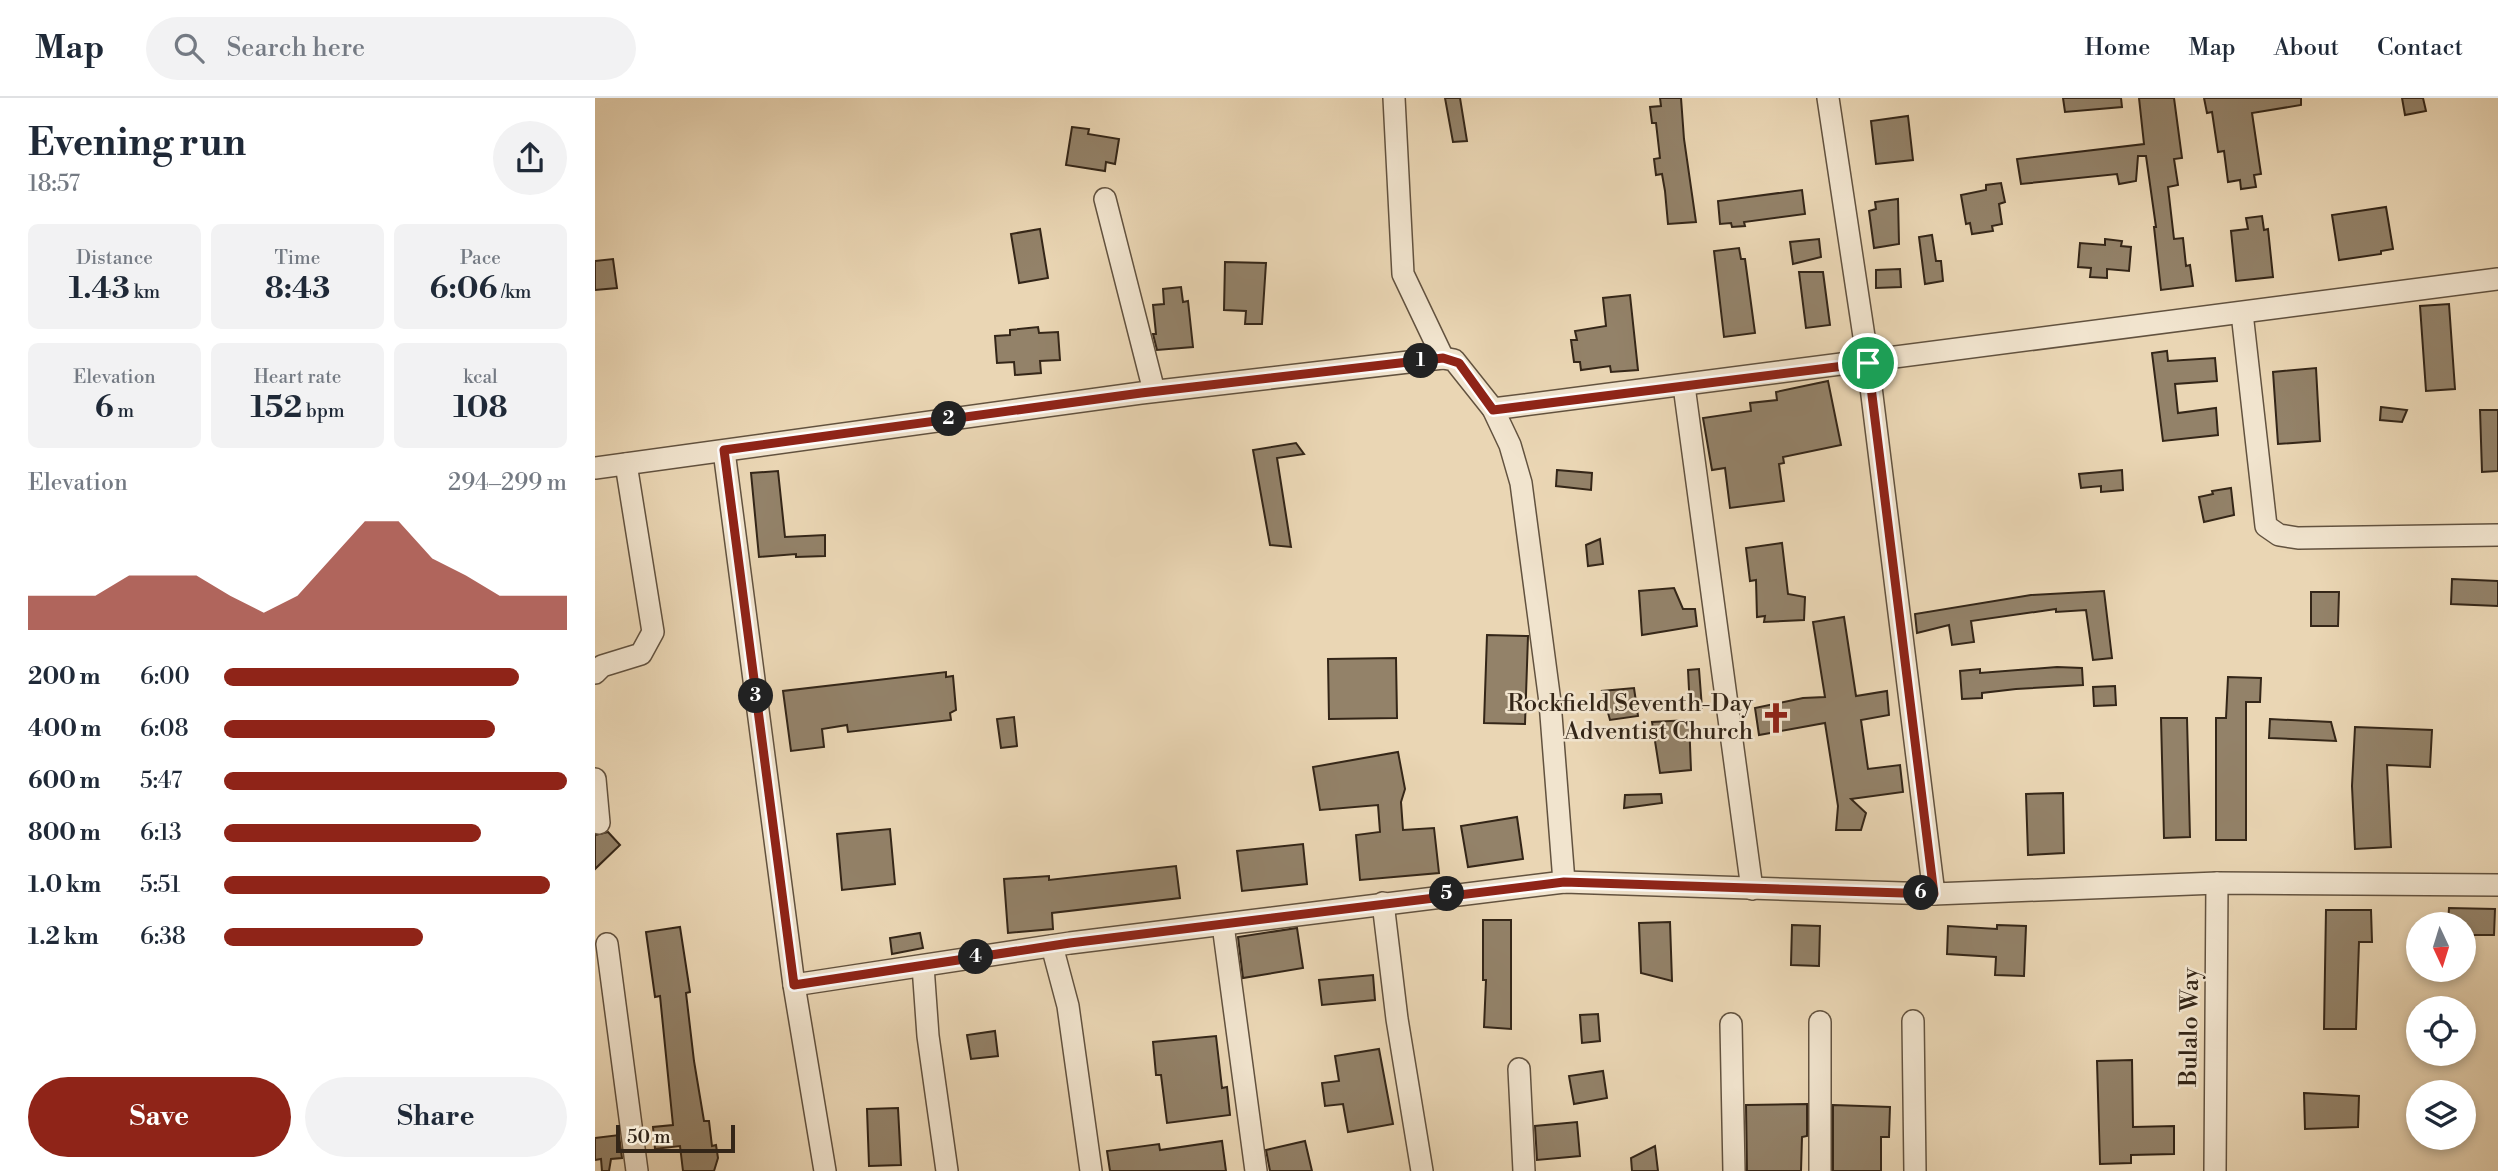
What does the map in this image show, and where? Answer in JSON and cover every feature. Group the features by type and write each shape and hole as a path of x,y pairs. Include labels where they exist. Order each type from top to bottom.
{"street":[{"path":"1394,98 1403,274 1443,358"},
{"path":"1828,98 1868,363 1934,894"},
{"path":"1105,199 1154,391"},
{"path":"1493,410 2498,279"},
{"path":"2242,313 2266,526 2279,536 2298,538 2498,535"},
{"path":"595,468 1154,391 1443,358 1459,363 1493,410 1510,445 1521,482 1531,541 1550,702 1564,882"},
{"path":"1684,386 1752,889"},
{"path":"724,450 794,985 825,1171"},
{"path":"595,673 602,666 641,654 653,632 626,464"},
{"path":"595,779 600,823"},
{"path":"794,985 1052,946 1564,882 1934,894 2217,883 2498,885"},
{"name":"Bulalo Way","path":"2215,1171 2217,883"},
{"path":"1383,903 1397,1019 1422,1171"},
{"path":"1223,925 1257,1171"},
{"path":"607,944 637,1171"},
{"path":"1052,946 1068,1006 1091,1171"},
{"path":"923,965 928,1036 947,1171"},
{"path":"1913,1021 1915,1171"},
{"path":"1820,1022 1820,1171"},
{"path":"1731,1024 1734,1171"},
{"path":"1519,1069 1524,1171"}],"building":[{"path":"1445,98 1460,98 1467,141 1453,142"},
{"path":"1660,98 1681,98 1696,222 1668,224 1662,174 1656,175 1654,159 1660,158 1656,123 1652,123 1650,107 1661,106"},
{"path":"2063,98 2121,98 2122,107 2065,112"},
{"path":"2139,98 2174,98 2182,158 2174,159 2178,185 2168,187 2174,239 2183,238 2186,266 2190,265 2193,286 2161,290 2146,156 2138,156 2136,181 2119,184 2117,174 2021,184 2017,159 2144,144"},
{"path":"2204,98 2301,98 2301,105 2252,113 2261,174 2254,175 2256,187 2241,189 2240,180 2228,182 2224,151 2218,152 2212,112 2207,113"},
{"path":"2402,98 2423,98 2426,111 2405,115"},
{"path":"1908,116 1913,160 1876,164 1871,121"},
{"path":"1072,127 1089,129 1088,134 1119,139 1115,164 1106,162 1105,171 1066,165"},
{"path":"2001,183 2005,202 1999,204 2002,224 1992,226 1993,231 1972,234 1970,223 1966,224 1961,195 1986,190 1986,185"},
{"path":"1802,190 1805,214 1744,222 1745,226 1720,224 1718,201"},
{"path":"1898,199 1899,244 1874,248 1869,211 1876,209 1875,202"},
{"path":"2386,207 2393,249 2381,251 2381,254 2339,260 2332,215"},
{"path":"2262,216 2264,230 2268,229 2273,277 2236,281 2231,231 2248,229 2246,218"},
{"path":"1040,229 1048,278 1019,283 1011,234"},
{"path":"1932,235 1936,261 1941,261 1943,281 1925,284 1919,237"},
{"path":"1819,239 1821,257 1793,264 1790,242"},
{"path":"2105,239 2122,241 2121,246 2131,247 2129,271 2107,269 2107,278 2090,277 2091,268 2078,267 2080,243 2105,245"},
{"path":"1739,248 1741,259 1745,259 1755,333 1724,337 1714,251"},
{"path":"613,259 617,288 595,290 595,261"},
{"path":"1225,262 1266,263 1262,324 1245,324 1246,311 1224,310"},
{"path":"1900,269 1901,287 1876,288 1876,270"},
{"path":"1799,272 1823,272 1830,325 1806,328"},
{"path":"1181,287 1183,302 1188,301 1193,347 1157,350 1153,334 1156,334 1153,305 1164,304 1163,289"},
{"path":"1630,295 1638,370 1611,372 1610,366 1581,370 1580,362 1574,362 1571,340 1577,340 1575,331 1606,326 1603,298"},
{"path":"2449,304 2455,389 2426,391 2420,306"},
{"path":"1038,327 1039,333 1058,332 1060,360 1040,361 1041,373 1015,375 1014,362 997,363 995,336 1010,335 1010,330"},
{"path":"2167,351 2168,361 2215,358 2217,381 2175,384 2178,413 2216,408 2218,435 2163,441 2152,353"},
{"path":"2316,368 2320,441 2278,444 2273,372"},
{"path":"1828,381 1841,445 1783,457 1784,463 1779,464 1784,501 1730,508 1725,468 1712,470 1703,418 1751,411 1750,403 1777,400 1776,392"},
{"path":"2381,407 2407,410 2402,422 2380,420"},
{"path":"2480,410 2498,410 2498,471 2482,472"},
{"path":"1296,443 1304,454 1277,458 1291,547 1270,545 1253,450"},
{"path":"1557,470 1592,473 1591,490 1556,486"},
{"path":"2122,470 2123,490 2101,492 2101,486 2081,488 2079,474"},
{"path":"778,471 785,537 825,535 825,556 796,557 796,554 759,557 751,473"},
{"path":"2231,488 2234,515 2204,522 2199,497 2213,494 2212,491"},
{"path":"1600,539 1603,564 1588,566 1586,545"},
{"path":"1782,543 1788,594 1805,597 1804,620 1764,622 1765,616 1757,617 1756,580 1750,581 1746,548"},
{"path":"2452,579 2498,581 2498,606 2451,604"},
{"path":"1674,588 1683,609 1695,609 1697,626 1642,635 1639,591"},
{"path":"2104,591 2112,658 2093,660 2086,610 2056,612 2056,609 1971,621 1974,642 1952,645 1949,625 1917,633 1915,614 2031,595"},
{"path":"2311,592 2339,592 2338,626 2311,626"},
{"path":"1844,617 1856,696 1887,691 1889,715 1861,720 1868,769 1900,765 1903,792 1851,799 1866,813 1861,830 1836,830 1838,806 1825,723 1759,735 1755,708 1803,698 1825,697 1813,622"},
{"path":"1487,635 1528,636 1525,724 1484,723"},
{"path":"1396,658 1397,718 1329,719 1328,659"},
{"path":"2057,667 2082,668 2083,685 2016,689 1982,693 1982,698 1962,699 1960,671 1980,669 1980,673"},
{"path":"1699,669 1702,708 1690,709 1688,670"},
{"path":"946,672 946,677 953,676 956,710 950,713 951,720 848,732 847,725 822,729 824,747 791,751 783,691"},
{"path":"2228,677 2261,678 2260,702 2246,702 2246,840 2216,840 2216,718 2226,718"},
{"path":"2115,686 2116,705 2094,706 2093,687"},
{"path":"1634,688 1638,716 1610,720 1602,691"},
{"path":"1014,717 1017,746 1001,748 997,719"},
{"path":"2161,718 2187,718 2190,837 2164,838"},
{"path":"2270,719 2331,722 2336,741 2269,738"},
{"path":"1689,720 1691,770 1660,773 1652,722"},
{"path":"2355,727 2432,730 2430,767 2387,765 2391,847 2355,849 2352,786"},
{"path":"1398,752 1405,789 1401,802 1403,830 1434,828 1439,873 1360,880 1356,835 1380,832 1378,805 1320,810 1313,767"},
{"path":"2063,793 2064,853 2028,855 2026,794"},
{"path":"1661,794 1662,803 1624,808 1625,795"},
{"path":"1517,817 1523,859 1468,867 1461,826"},
{"path":"890,829 895,884 842,890 837,834"},
{"path":"608,832 620,845 595,869 595,835"},
{"path":"1303,844 1307,884 1242,891 1237,851"},
{"path":"1176,866 1180,898 1052,913 1053,929 1008,933 1004,879 1049,876 1049,880"},
{"path":"2449,908 2495,909 2494,935 2476,935 2476,912 2449,912"},
{"path":"2326,910 2371,910 2372,942 2359,942 2356,1029 2324,1029"},
{"path":"1483,920 1511,920 1511,1029 1484,1027 1486,980 1483,980"},
{"path":"1670,922 1672,981 1641,973 1639,923"},
{"path":"1792,925 1820,926 1819,966 1791,965"},
{"path":"1997,925 2026,926 2024,976 1995,975 1996,957 1947,954 1948,926 1997,929"},
{"path":"680,927 690,992 686,993 694,1061 704,1121 709,1121 712,1146 716,1145 718,1158 714,1171 683,1171 680,1146 655,1149 653,1127 673,1125 660,996 655,997 646,932"},
{"path":"1297,928 1303,968 1243,978 1238,937"},
{"path":"920,933 923,948 892,954 890,938"},
{"path":"1373,975 1375,1000 1322,1005 1319,980"},
{"path":"1598,1014 1600,1041 1582,1043 1580,1015"},
{"path":"995,1031 998,1056 971,1059 967,1035"},
{"path":"1216,1036 1222,1088 1227,1087 1230,1115 1167,1123 1161,1075 1156,1075 1153,1042"},
{"path":"1379,1049 1393,1124 1348,1132 1343,1104 1325,1106 1322,1083 1339,1081 1335,1056"},
{"path":"2132,1060 2133,1127 2174,1126 2174,1154 2131,1155 2131,1163 2100,1164 2097,1061"},
{"path":"1603,1071 1607,1098 1574,1104 1569,1076"},
{"path":"2304,1093 2359,1096 2358,1127 2305,1129"},
{"path":"1807,1104 1807,1136 1802,1137 1801,1171 1747,1171 1746,1105"},
{"path":"1833,1105 1890,1107 1889,1137 1881,1137 1881,1171 1833,1171"},
{"path":"898,1108 901,1165 869,1166 867,1109"},
{"path":"1577,1122 1580,1156 1537,1160 1535,1126"},
{"path":"619,1135 622,1158 611,1159 609,1171 602,1171 601,1159 595,1160 595,1138"},
{"path":"1222,1141 1226,1171 1110,1171 1107,1151 1159,1144 1160,1150"},
{"path":"1305,1141 1312,1171 1270,1171 1266,1150"},
{"path":"1655,1146 1658,1171 1632,1171 1631,1158"}],"place":[{"name":"Rockfield Seventh-Day Adventist Church","path":"1776,718"}],"route":[{"path":"1443,358 1459,363 1493,410 1868,363 1934,894 1564,882 1070,943 794,985 724,450 1141,393 1443,358"}]}
